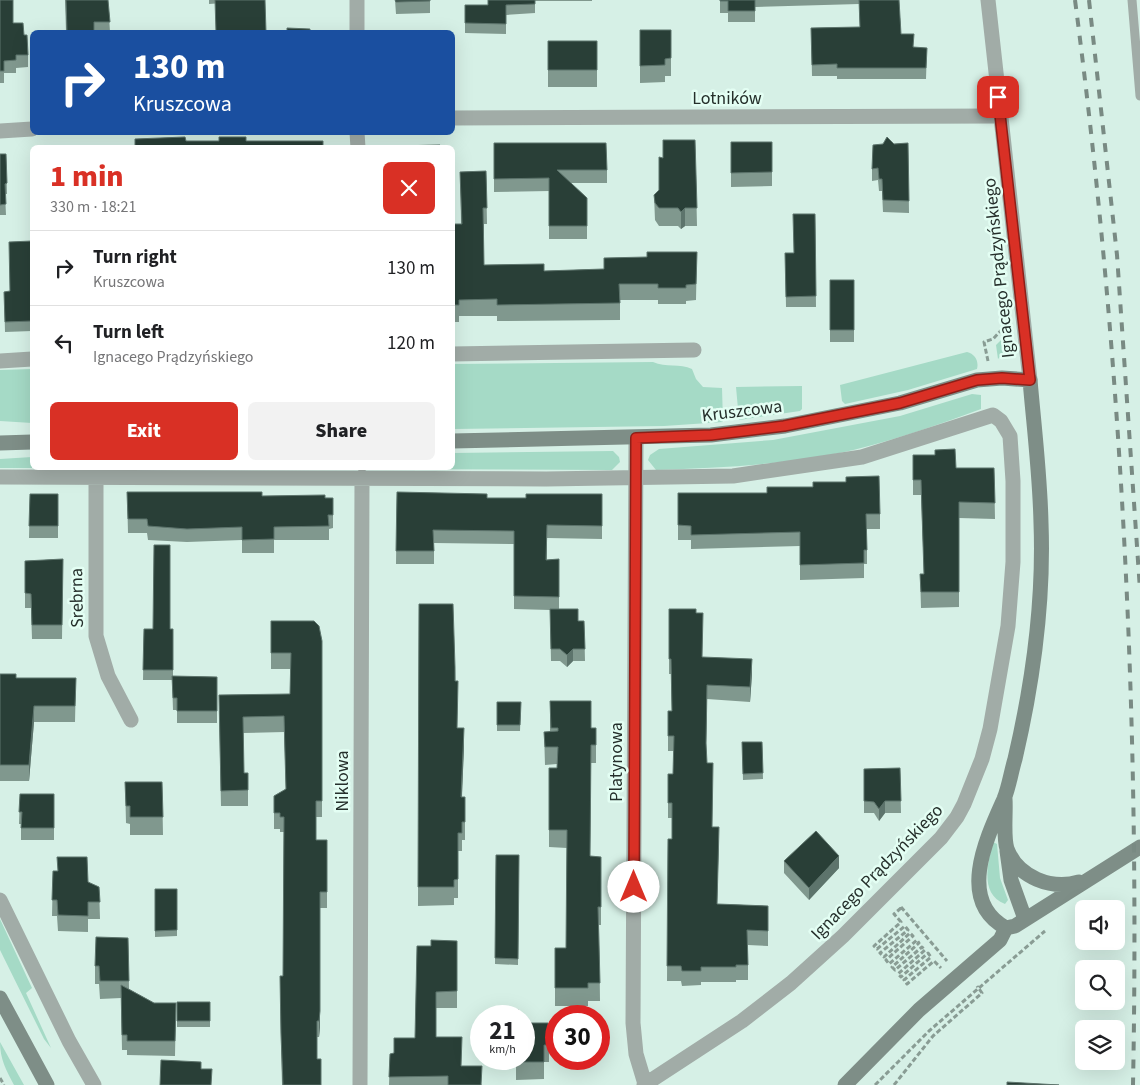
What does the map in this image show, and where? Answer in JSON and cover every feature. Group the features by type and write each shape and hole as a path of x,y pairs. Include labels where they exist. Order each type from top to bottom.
{"main road":[{"name":"Kruszcowa","path":"455,441 711,435 784,426 900,403 977,380 1002,378 1030,380"},
{"name":"Ignacego Prądzyńskiego","path":"1006,928 996,923 985,906 979,874 987,835 1004,798 1028,701 1039,606 1040,490 1030,380"},
{"path":"0,443 30,442"},
{"name":"Ignacego Prądzyńskiego","path":"1004,798 1011,880 1024,919"},
{"path":"845,1085 919,1010 1000,940 1006,928 1024,919 1140,847"},
{"path":"1007,849 1025,873 1040,881 1060,884 1088,879"},
{"path":"0,998 47,1085"}],"street":[{"path":"356,0 357,30"},
{"name":"Ignacego Prądzyńskiego","path":"988,0 1030,380"},
{"name":"Lotników","path":"455,118 1001,116"},
{"path":"0,131 30,128"},
{"path":"455,354 694,350"},
{"path":"0,360 30,359"},
{"name":"Ignacego Prądzyńskiego","path":"637,478 733,476 862,457 993,415 1001,421 1010,436 1013,481 1013,562 1008,626 982,759 958,817 941,838 863,917 791,983 728,1031 644,1085"},
{"name":"Platynowa","path":"636,438 633,1023 636,1054 644,1085"},
{"path":"0,477 96,473 362,478 637,478"},
{"name":"Srebrna","path":"96,473 96,636 108,676 131,720"},
{"name":"Niklowa","path":"360,1085 362,478"},
{"path":"0,900 69,1041 94,1085"}],"lane":[{"path":"1132,0 1140,96"}],"path":[{"path":"988,362 984,342 993,339 1005,325"},
{"path":"901,908 894,914 901,922 874,946 877,949 905,926 908,930 880,953 884,957 910,933 913,936 886,960 889,964 917,940 919,943 892,967 895,970 922,947 925,950 898,974 901,977 928,954 931,957 904,980 907,984 934,961 941,968"},
{"path":"907,914 948,962"},
{"path":"875,1085 930,1031 1047,930"},
{"path":"894,1085 934,1036 982,993 978,988"},
{"path":"0,1078 4,1085"}],"green space":[{"path":"1012,323 1011,344 998,359 996,345 1009,332"},
{"path":"967,352 976,358 977,369 908,390 845,404 842,401 840,385"},
{"path":"653,362 663,365 687,367 692,369 696,379 703,387 722,388 723,422 664,426 455,429 455,364"},
{"path":"30,369 30,423 0,421 0,370"},
{"path":"802,386 802,409 800,411 739,420 736,387"},
{"path":"972,394 981,395 981,409 894,439 839,453 761,464 656,470 648,460 650,455 659,449 773,440 900,416"},
{"path":"613,451 619,457 620,462 612,470 455,469 455,453"},
{"path":"30,457 30,468 0,468 0,459"},
{"path":"993,842 997,844 1000,878 1008,900 1005,904 991,893 988,885 989,859"},
{"path":"0,919 32,988 26,993 51,1048 44,1039 0,950"},
{"path":"0,1042 24,1085 14,1085 2,1059"}],"building":[{"path":"0,0 13,0 13,23 23,23 24,35 27,35 28,55 16,55 16,60 4,61 4,71 0,71"},
{"path":"66,0 108,0 110,22 94,22 94,30 67,30"},
{"path":"215,0 265,0 266,30 216,30"},
{"path":"395,0 430,0 430,1 396,2"},
{"path":"488,0 535,0 535,4 506,5 506,24 465,23 465,5 488,5"},
{"path":"720,0 755,0 755,11 728,11 728,1"},
{"path":"859,0 899,0 901,34 914,34 913,47 927,48 926,68 837,68 837,64 812,65 811,28 860,27"},
{"path":"287,28 310,29 310,30 287,30"},
{"path":"640,30 671,30 671,58 665,59 665,65 640,66"},
{"path":"548,41 597,41 597,70 548,70"},
{"path":"185,137 186,141 219,141 219,137 246,137 246,141 323,141 323,145 135,145 135,139"},
{"path":"887,137 894,144 908,143 909,201 883,200 882,179 879,179 878,168 872,169 873,145 883,144"},
{"path":"663,140 695,140 697,208 685,208 681,212 678,208 659,208 655,203 654,195 659,190 659,157 663,158"},
{"path":"731,142 772,142 772,172 731,173"},
{"path":"494,143 606,143 607,170 557,170 587,198 587,226 549,226 549,178 494,179"},
{"path":"0,154 6,154 7,183 5,184 6,204 0,205"},
{"path":"486,171 487,208 483,208 484,265 544,264 544,271 604,269 604,258 647,257 647,252 697,252 696,284 686,285 686,288 658,288 658,284 619,284 620,303 497,305 497,299 459,300 459,305 455,305 455,224 462,224 460,172"},
{"path":"793,214 815,214 816,296 786,297 785,253 794,253"},
{"path":"30,241 30,321 5,322 4,292 10,291 9,242"},
{"path":"830,280 854,280 854,330 830,330"},
{"path":"955,449 956,468 994,468 995,503 959,502 959,592 921,592 920,574 924,574 921,480 913,480 913,455 935,455 935,450"},
{"path":"879,476 880,514 866,514 867,550 864,550 864,563 800,565 800,532 691,535 691,526 678,525 678,493 767,493 767,487 813,487 813,482 846,482 846,477"},
{"path":"127,492 262,492 262,496 325,495 325,498 333,498 333,515 328,515 329,526 274,527 274,539 242,540 242,527 187,529 148,526 147,519 128,519"},
{"path":"397,492 487,494 487,498 526,498 526,494 602,494 602,526 547,525 546,560 559,559 559,597 514,596 514,531 433,530 434,551 396,551"},
{"path":"30,494 58,494 58,526 29,526"},
{"path":"154,545 170,545 170,629 173,629 173,670 143,670 144,629 153,629"},
{"path":"63,559 62,625 32,625 31,594 25,593 25,561"},
{"path":"419,604 453,604 455,681 458,681 457,728 464,728 461,797 465,797 465,822 462,822 462,833 458,833 458,879 454,880 454,887 418,887"},
{"path":"550,609 578,609 578,621 584,621 585,649 573,649 567,655 560,649 551,649"},
{"path":"669,609 696,609 696,613 703,613 702,657 752,659 750,687 707,685 706,743 707,763 713,763 712,827 719,827 717,904 768,906 768,931 747,930 748,965 701,967 701,971 682,971 681,966 667,966 668,839 672,839 672,803 668,803 668,774 673,774 674,736 668,736 668,711 672,711"},
{"path":"271,621 314,621 319,626 322,641 322,801 316,801 316,840 327,840 327,892 320,892 320,1011 319,1021 317,1021 317,1059 321,1059 321,1085 283,1085 280,976 283,976 284,817 280,817 280,813 274,813 274,796 286,789 284,716 243,717 244,773 248,773 248,790 221,791 219,695 290,694 291,653 271,653"},
{"path":"0,674 16,674 16,678 76,678 75,706 34,706 29,765 0,765"},
{"path":"172,676 217,677 217,711 177,711 177,698 173,698"},
{"path":"550,701 591,701 591,728 596,728 596,745 591,745 590,856 601,857 601,907 598,907 600,983 588,983 588,988 555,988 555,948 566,948 567,830 549,830 549,768 557,768 558,747 545,747 544,732 558,731 558,728 551,728"},
{"path":"497,702 521,702 520,725 497,725"},
{"path":"742,742 762,742 763,773 743,774"},
{"path":"900,768 901,801 885,801 879,809 874,802 864,801 864,769"},
{"path":"125,782 162,782 163,817 130,817 130,806 126,806"},
{"path":"20,794 54,794 54,828 21,828 22,812 19,812"},
{"path":"816,831 839,856 809,888 784,861"},
{"path":"496,855 519,855 518,959 495,958"},
{"path":"57,857 87,857 88,882 99,887 100,902 88,902 88,916 58,915 57,900 52,900 53,871 58,871"},
{"path":"155,889 177,889 177,930 155,931"},
{"path":"96,937 128,938 129,981 100,981 99,966 95,966"},
{"path":"431,940 457,941 457,991 436,992 436,1037 462,1037 461,1066 470,1066 470,1070 482,1070 481,1085 448,1085 448,1076 389,1077 390,1054 394,1053 394,1038 415,1038 417,946 431,946"},
{"path":"121,985 154,1003 176,1003 175,1041 127,1041 127,1035 122,1035"},
{"path":"177,1002 210,1002 210,1021 177,1021"},
{"path":"535,1023 545,1023 544,1062 535,1062"},
{"path":"161,1060 201,1062 201,1069 212,1069 211,1085 160,1085"},
{"path":"1007,1082 1059,1085 1007,1085"}],"railway":[{"path":"1075,0 1105,270 1124,541 1134,813 1133,1085"},
{"path":"1089,0 1117,255 1140,590"}],"route":[{"path":"634,887 636,438 711,435 784,426 900,403 977,380 990,378 1030,380 998,97"}]}
